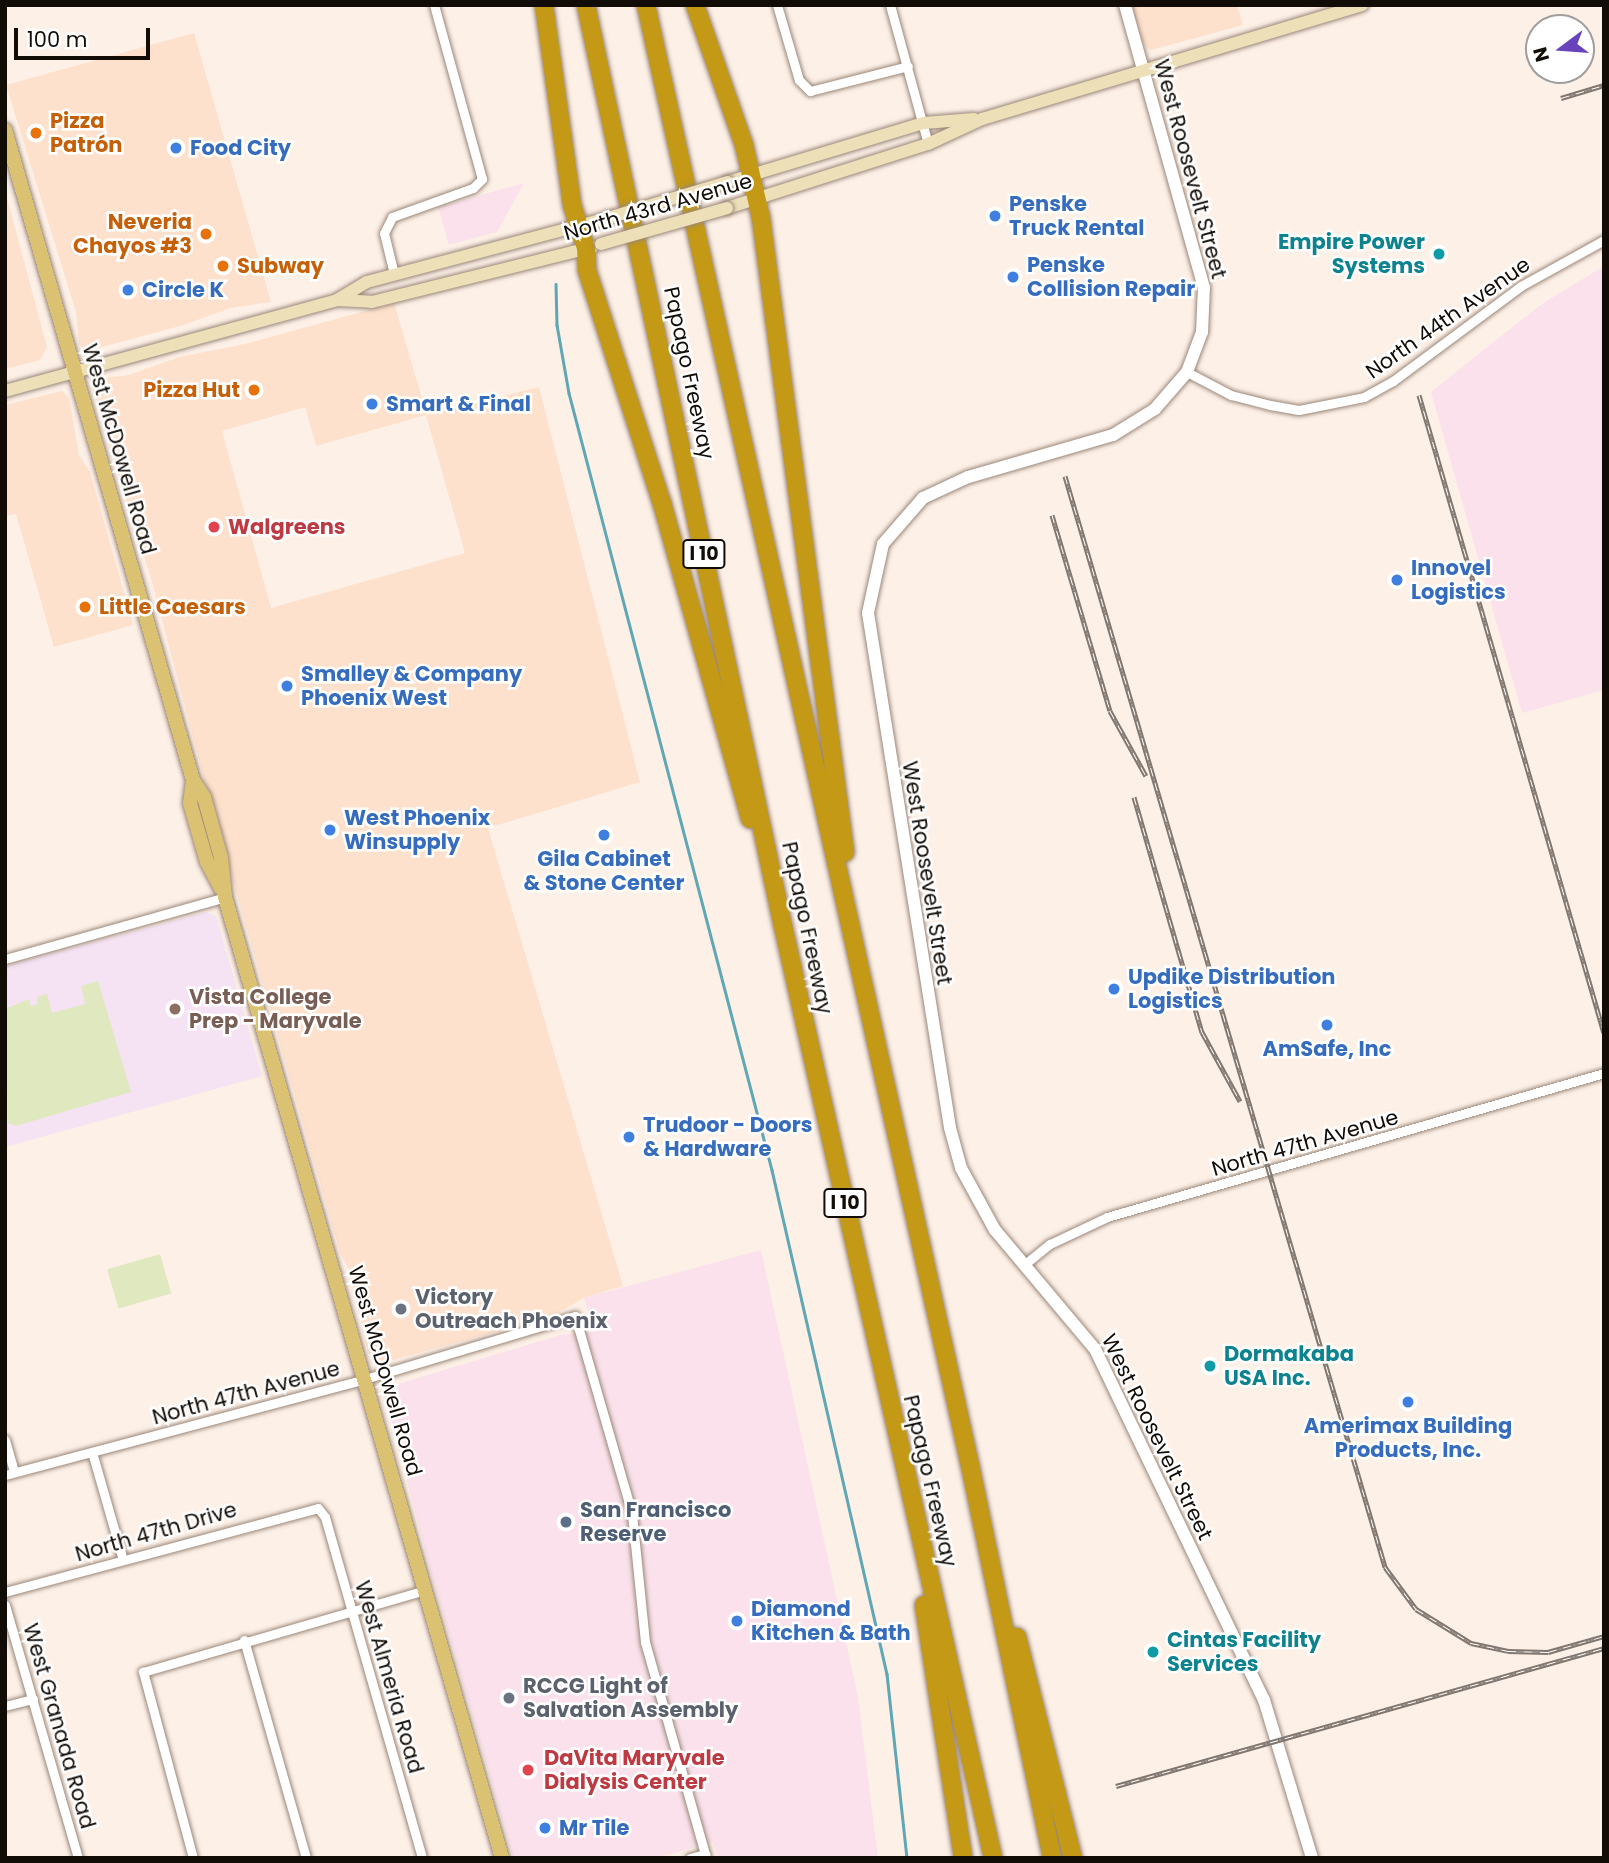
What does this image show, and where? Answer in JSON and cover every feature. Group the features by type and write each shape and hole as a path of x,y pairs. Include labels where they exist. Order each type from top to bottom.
{"highway":[{"path":"544,5 572,205 587,223 593,246 587,270 662,503 783,926"},
{"name":"Papago Freeway","path":"586,5 783,926 993,1858"},
{"name":"Papago Freeway","path":"646,5 970,1465 1052,1858"},
{"path":"695,5 752,174 757,199 858,957"},
{"path":"970,1465 1073,1858"},
{"path":"906,1480 964,1858"}],"main road":[{"name":"North 43rd Avenue","path":"337,300 372,302 593,246 727,208 928,144 982,119 1362,5"},
{"name":"North 43rd Avenue","path":"5,391 337,300 367,282 587,223 924,123 982,119"},
{"name":"West McDowell Road","path":"5,130 193,780 190,803 207,862 225,897 502,1858"},
{"path":"372,302 394,274"},
{"path":"367,282 372,302"}],"street":[{"path":"394,274 384,233 391,217 473,188 482,179 434,5"},
{"path":"777,5 799,80 805,88 816,93 908,66"},
{"path":"890,5 928,144"},
{"name":"West Roosevelt Street","path":"1125,5 1204,287 1202,332 1187,372 1156,409 1113,435 968,477 923,498 883,544 869,593 870,636 950,1128 978,1203 1096,1349 1149,1455 1264,1700 1312,1858"},
{"name":"North 44th Avenue","path":"1187,372 1231,395 1288,408 1333,405 1364,397 1393,382 1521,286 1604,240"},
{"path":"5,959 225,897"},
{"name":"North 47th Avenue","path":"1025,1264 1050,1244 1107,1217 1604,1073"},
{"name":"North 47th Avenue","path":"10,1473 365,1379 575,1316 632,1514 645,1642 705,1856"},
{"path":"5,1440 10,1473"},
{"path":"92,1452 123,1560"},
{"name":"North 47th Drive","path":"5,1592 318,1508"},
{"name":"West Almeria Road","path":"318,1508 325,1517 422,1858"},
{"path":"193,1858 143,1672 244,1640 425,1590"},
{"name":"West Granada Road","path":"5,1605 78,1858"},
{"path":"244,1640 306,1858"},
{"path":"5,1706 33,1699"},
{"path":"690,1858 705,1856"}],"shaded area":[{"path":"1132,5 1237,5 1243,25 1151,50 1143,44"},
{"path":"194,33 271,302 230,308 184,325 87,351 79,345 76,312 6,85"},
{"path":"524,183 497,232 449,245 438,207"},
{"path":"5,190 47,347 40,360 5,369"},
{"path":"1604,266 1604,690 1522,713 1431,392 1539,306"},
{"path":"394,303 427,415 539,387 640,782 488,828 623,1286 584,1298 550,1317 382,1363 368,1353 350,1271 340,1253 208,794 152,582 92,388 98,379 129,375 179,357 245,344","holes":["305,407 316,446 426,415 465,553 271,608 222,431"]},
{"path":"62,391 69,398 79,455 90,472 133,625 54,647 16,514 5,516 5,405"},
{"path":"206,912 216,916 262,1076 5,1147 5,966"},
{"path":"761,1250 858,1697 878,1858 718,1858 713,1842 657,1858 513,1858 428,1562 386,1398 388,1387 560,1335 594,1332 584,1298"}],"green space":[{"path":"98,981 131,1092 16,1126 8,1123 5,1009 29,999 31,1006 38,1004 37,997 47,994 52,1013 85,1004 81,986"},
{"path":"160,1254 171,1293 118,1309 107,1269"}],"waterway":[{"path":"556,284 557,325 569,393 772,1170 887,1674 907,1858"}],"railway":[{"path":"1561,98 1604,85"},
{"path":"1419,395 1604,1033"},
{"path":"1065,476 1385,1567 1416,1609 1471,1643 1508,1651 1548,1652 1604,1636"},
{"path":"1052,515 1110,711 1146,776"},
{"path":"1134,797 1202,1032 1240,1101"},
{"path":"1116,1786 1604,1648"}],"place":[{"name":"Pizza Patrón","path":"36,133"},
{"name":"Food City","path":"176,148"},
{"name":"Penske Truck Rental","path":"995,216"},
{"name":"Neveria Chayos #3","path":"206,234"},
{"name":"Empire Power Systems","path":"1439,254"},
{"name":"Subway","path":"223,266"},
{"name":"Penske Collision Repair","path":"1013,277"},
{"name":"Circle K","path":"128,290"},
{"name":"Pizza Hut","path":"254,390"},
{"name":"Smart & Final","path":"372,404"},
{"name":"Walgreens","path":"214,527"},
{"name":"Innovel Logistics","path":"1397,580"},
{"name":"Little Caesars","path":"85,607"},
{"name":"Smalley & Company Phoenix West","path":"287,686"},
{"name":"West Phoenix Winsupply","path":"330,830"},
{"name":"Gila Cabinet & Stone Center","path":"604,835"},
{"name":"Updike Distribution Logistics","path":"1114,989"},
{"name":"Vista College Prep - Maryvale","path":"175,1009"},
{"name":"AmSafe, Inc","path":"1327,1025"},
{"name":"Trudoor - Doors & Hardware","path":"629,1137"},
{"name":"Victory Outreach Phoenix","path":"401,1309"},
{"name":"Dormakaba USA Inc.","path":"1210,1366"},
{"name":"Amerimax Building Products, Inc.","path":"1408,1402"},
{"name":"San Francisco Reserve","path":"566,1522"},
{"name":"Diamond Kitchen & Bath","path":"737,1621"},
{"name":"Cintas Facility Services","path":"1153,1652"},
{"name":"RCCG Light of Salvation Assembly","path":"509,1698"},
{"name":"DaVita Maryvale Dialysis Center","path":"528,1770"},
{"name":"Mr Tile","path":"545,1828"}]}
